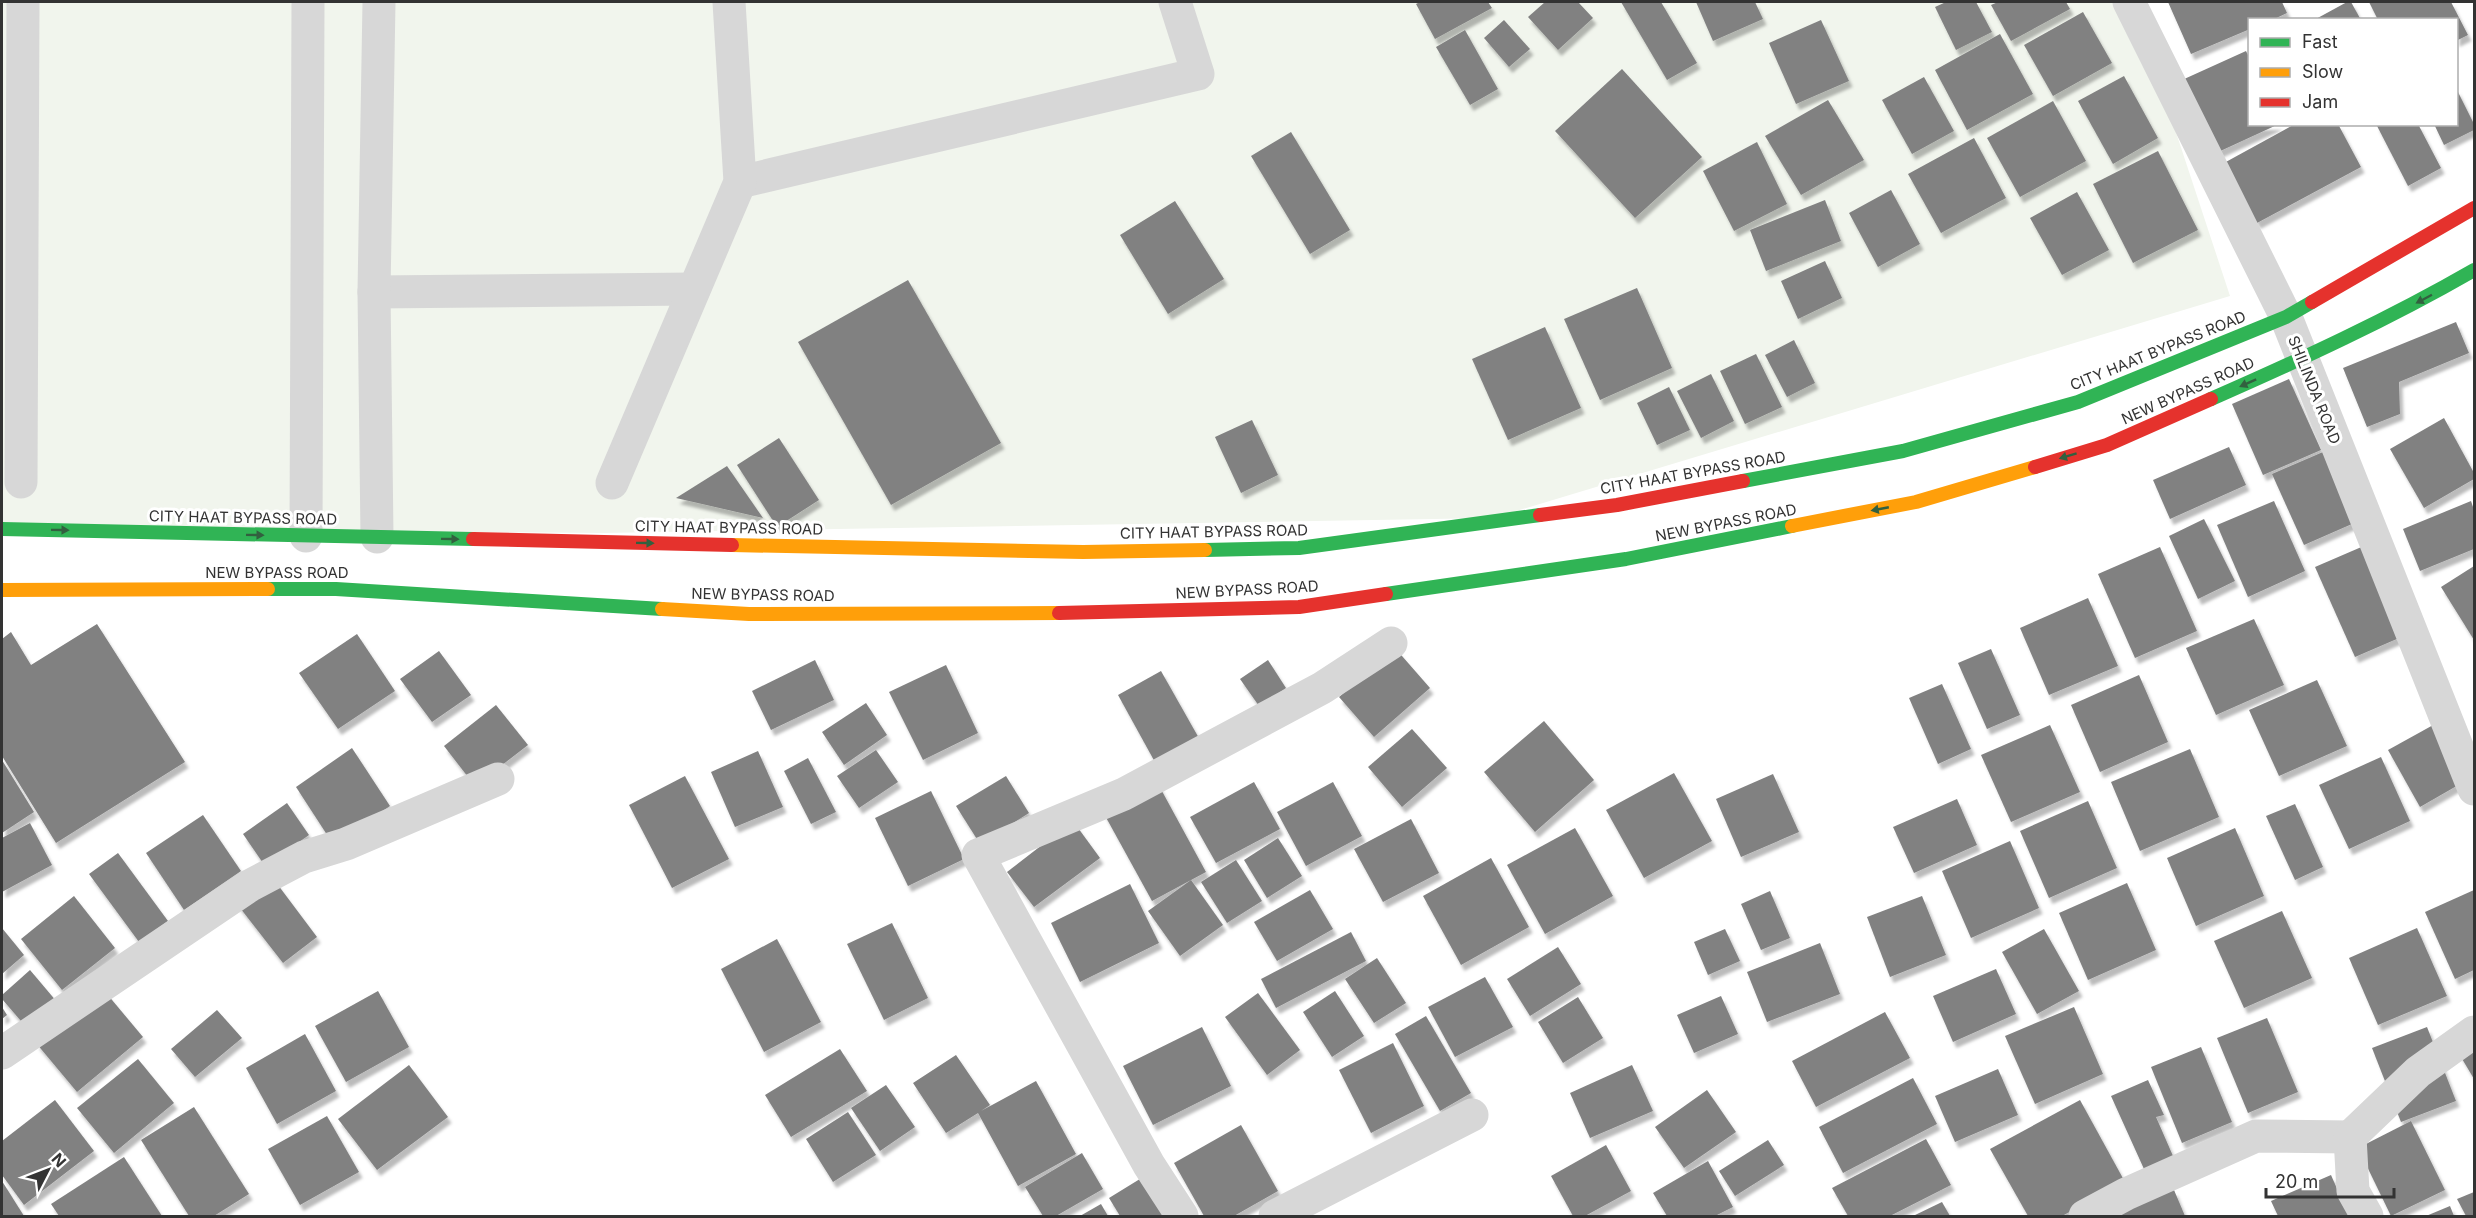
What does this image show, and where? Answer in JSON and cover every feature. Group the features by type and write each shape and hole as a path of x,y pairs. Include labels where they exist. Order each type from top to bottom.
{"main road":[{"name":"CITY HAAT BYPASS ROAD","path":"2,529 1083,552 1299,548 1617,505 1903,451 2078,402 2286,317 2475,208"},
{"name":"NEW BYPASS ROAD","path":"2,590 336,589 749,614 1084,613 1299,607 1626,560 1916,502 2107,445 2302,359 2424,299 2475,270"}],"street":[{"path":"21,482 23,2"},
{"path":"306,536 308,2"},
{"path":"377,537 374,292 379,2"},
{"path":"612,483 740,182 729,2"},
{"path":"740,182 1198,74 1175,2"},
{"name":"SHILINDA ROAD","path":"2129,2 2286,317 2475,789"},
{"path":"2,279 21,331"},
{"path":"374,292 694,289"},
{"path":"1182,1216 1149,1165 978,855 1124,794 1322,688 1391,643"},
{"path":"2,1053 249,886 304,856 346,844 498,779"},
{"path":"2085,1216 2126,1194 2256,1136 2350,1137 2418,1072 2475,1032"},
{"path":"1275,1216 1472,1114"},
{"path":"2350,1137 2353,1191 2367,1216"}],"shaded area":[{"path":"2,2 2133,2 2230,296 1493,518 602,533 2,528"}],"building":[{"path":"1420,2 1488,2 1492,8 1435,39 1416,4"},
{"path":"1545,2 1578,2 1593,18 1558,50 1528,17"},
{"path":"1621,2 1661,2 1697,63 1667,80"},
{"path":"1696,2 1755,2 1763,19 1713,41"},
{"path":"1946,2 1976,2 1992,32 1956,50 1935,7"},
{"path":"1998,2 2066,2 2070,9 2011,41 1991,5"},
{"path":"2168,2 2282,2 2287,13 2276,18 2248,18 2248,30 2191,54"},
{"path":"2351,2 2360,18 2318,18"},
{"path":"2369,2 2451,2 2468,35 2458,40 2458,18 2377,18"},
{"path":"2083,12 2112,63 2053,96 2024,45"},
{"path":"1504,20 1530,49 1509,67 1484,38"},
{"path":"1821,20 1849,81 1796,104 1769,43"},
{"path":"1465,30 1498,89 1470,105 1436,47"},
{"path":"2000,34 2033,94 1967,130 1935,70"},
{"path":"2246,51 2248,55 2248,126 2275,126 2216,153 2182,80"},
{"path":"1622,69 1702,157 1635,218 1555,131"},
{"path":"2124,76 2158,138 2113,164 2078,101"},
{"path":"1924,77 1954,131 1912,154 1882,100"},
{"path":"2458,92 2474,124 2474,130 2444,145 2435,126 2458,126"},
{"path":"1828,100 1864,160 1801,195 1765,136"},
{"path":"2053,101 2086,161 2020,197 1987,138"},
{"path":"2291,126 2339,126 2361,167 2257,223 2224,163"},
{"path":"2377,126 2419,126 2441,168 2408,186"},
{"path":"1291,132 1350,230 1310,254 1251,156"},
{"path":"1974,138 2006,198 1941,233 1908,174"},
{"path":"1757,142 1787,204 1734,231 1703,171"},
{"path":"2158,151 2198,230 2133,263 2093,184"},
{"path":"1891,190 1920,244 1878,267 1849,213"},
{"path":"2077,192 2109,250 2062,275 2030,218"},
{"path":"1825,200 1841,241 1766,271 1750,230"},
{"path":"1175,201 1224,279 1168,314 1120,235"},
{"path":"1825,261 1842,298 1798,319 1781,281"},
{"path":"908,280 1001,443 891,505 798,342"},
{"path":"1637,288 1672,368 1600,400 1564,319"},
{"path":"2456,322 2469,353 2399,382 2400,414 2367,427 2343,368"},
{"path":"1545,327 1581,408 1508,440 1472,359"},
{"path":"1794,340 1815,383 1787,397 1765,355"},
{"path":"1756,354 1782,407 1745,424 1720,371"},
{"path":"1711,374 1734,421 1701,438 1677,391"},
{"path":"2289,379 2321,450 2263,475 2232,404"},
{"path":"1669,387 1690,430 1657,445 1637,403"},
{"path":"2444,418 2474,473 2474,479 2424,508 2390,449"},
{"path":"1252,420 1278,475 1241,493 1215,437"},
{"path":"779,438 819,500 777,527 737,465"},
{"path":"2229,447 2246,485 2170,519 2153,480"},
{"path":"2330,449 2361,520 2304,545 2272,474"},
{"path":"727,466 763,518 676,498"},
{"path":"2274,501 2305,571 2248,597 2217,525"},
{"path":"2471,501 2474,510 2474,549 2420,571 2403,529"},
{"path":"2204,519 2235,581 2198,599 2169,536"},
{"path":"2366,545 2406,635 2355,657 2315,567"},
{"path":"2160,547 2197,631 2135,658 2098,574"},
{"path":"2474,566 2474,640 2441,587"},
{"path":"2088,598 2118,666 2049,695 2020,628"},
{"path":"2254,619 2284,685 2216,715 2186,648"},
{"path":"97,624 185,762 56,843 2,756 2,639 11,632 31,665"},
{"path":"357,634 395,691 338,729 299,673"},
{"path":"1395,648 1430,688 1374,737 1339,697"},
{"path":"1991,649 2020,715 1987,729 1958,663"},
{"path":"439,651 471,695 432,722 400,679"},
{"path":"815,660 834,700 771,730 752,691"},
{"path":"1268,660 1286,688 1259,706 1240,679"},
{"path":"946,665 978,733 923,760 889,692"},
{"path":"1161,671 1200,740 1156,764 1118,695"},
{"path":"2139,675 2168,742 2100,772 2071,705"},
{"path":"2317,680 2347,746 2279,776 2249,710"},
{"path":"1942,684 1971,749 1938,764 1909,698"},
{"path":"866,703 887,735 844,765 822,732"},
{"path":"496,705 528,745 475,786 444,746"},
{"path":"1544,721 1594,780 1535,832 1484,772"},
{"path":"2435,724 2467,780 2420,807 2388,750"},
{"path":"2050,725 2080,792 2011,822 1981,755"},
{"path":"1412,729 1447,768 1402,807 1368,767"},
{"path":"352,748 390,806 333,844 296,787"},
{"path":"2190,749 2219,817 2140,851 2111,782"},
{"path":"876,750 898,782 859,808 837,776"},
{"path":"758,751 783,807 735,827 711,772"},
{"path":"2381,757 2410,821 2349,849 2319,785"},
{"path":"808,758 836,812 811,824 784,771"},
{"path":"2,760 34,812 2,833"},
{"path":"1674,773 1712,841 1644,878 1606,810"},
{"path":"1773,774 1799,832 1741,857 1716,799"},
{"path":"685,776 729,859 672,888 629,805"},
{"path":"1006,776 1029,813 980,844 956,806"},
{"path":"1157,782 1206,872 1152,901 1103,812"},
{"path":"1254,782 1280,829 1216,863 1190,817"},
{"path":"1333,782 1362,836 1306,866 1277,812"},
{"path":"931,791 964,859 908,886 875,818"},
{"path":"1957,799 1977,845 1914,873 1893,827"},
{"path":"2088,801 2117,868 2049,898 2020,831"},
{"path":"287,803 309,835 265,866 243,834"},
{"path":"2295,804 2323,867 2295,880 2266,816"},
{"path":"203,815 241,871 184,910 146,853"},
{"path":"1411,819 1439,873 1383,902 1354,849"},
{"path":"1073,821 1100,858 1034,907 1007,872"},
{"path":"30,823 52,865 2,892 2,838"},
{"path":"1575,828 1613,896 1545,934 1507,865"},
{"path":"2235,828 2264,896 2196,926 2167,858"},
{"path":"1278,838 1302,876 1267,898 1244,860"},
{"path":"2010,841 2039,908 1971,938 1942,871"},
{"path":"118,853 168,921 139,942 89,874"},
{"path":"1491,858 1529,927 1461,965 1423,896"},
{"path":"1236,860 1262,901 1227,923 1201,882"},
{"path":"272,877 317,937 283,963 237,904"},
{"path":"1191,880 1223,925 1180,956 1148,911"},
{"path":"2127,883 2156,950 2088,980 2059,913"},
{"path":"1130,884 1159,943 1080,982 1051,923"},
{"path":"1310,890 1333,929 1277,961 1254,922"},
{"path":"2474,890 2474,970 2455,979 2425,912"},
{"path":"1770,891 1790,938 1761,950 1741,904"},
{"path":"74,896 115,948 62,990 21,939"},
{"path":"1922,896 1946,955 1890,977 1867,917"},
{"path":"2282,911 2312,978 2244,1008 2214,941"},
{"path":"892,923 928,998 884,1020 847,944"},
{"path":"2,928 24,955 2,974"},
{"path":"2417,928 2447,996 2378,1025 2349,958"},
{"path":"1725,929 1740,961 1708,975 1694,942"},
{"path":"2044,929 2079,991 2037,1014 2002,952"},
{"path":"1351,932 1366,961 1276,1008 1261,979"},
{"path":"777,939 821,1022 764,1052 721,969"},
{"path":"1820,943 1840,994 1767,1022 1747,972"},
{"path":"1558,947 1581,984 1530,1016 1507,979"},
{"path":"1377,958 1406,1003 1374,1023 1345,979"},
{"path":"1996,969 2016,1014 1953,1042 1933,996"},
{"path":"30,970 57,1002 27,1028 2,999 2,995"},
{"path":"1485,977 1513,1027 1455,1057 1428,1007"},
{"path":"102,988 143,1037 77,1092 36,1043"},
{"path":"378,991 409,1047 346,1082 315,1026"},
{"path":"1335,991 1364,1036 1332,1057 1303,1012"},
{"path":"1258,993 1300,1050 1267,1075 1225,1017"},
{"path":"1721,996 1738,1034 1694,1053 1677,1015"},
{"path":"1578,997 1603,1038 1563,1063 1538,1022"},
{"path":"2,1007 7,1015 2,1019"},
{"path":"2074,1007 2103,1074 2035,1104 2005,1036"},
{"path":"217,1010 242,1038 195,1077 171,1049"},
{"path":"1885,1012 1910,1058 1816,1107 1792,1061"},
{"path":"1426,1016 1471,1093 1440,1111 1395,1034"},
{"path":"2267,1018 2298,1092 2248,1113 2217,1038"},
{"path":"1202,1027 1231,1086 1153,1125 1123,1066"},
{"path":"2427,1027 2456,1101 2401,1122 2372,1048"},
{"path":"305,1034 336,1091 277,1124 246,1068"},
{"path":"2474,1041 2474,1079 2458,1052"},
{"path":"1393,1043 1424,1106 1371,1133 1339,1070"},
{"path":"2201,1047 2232,1122 2182,1143 2151,1067"},
{"path":"840,1049 867,1091 791,1137 765,1095"},
{"path":"956,1055 990,1105 981,1111 1036,1081 1076,1154 1018,1186 978,1113 946,1133 913,1083"},
{"path":"138,1059 174,1103 114,1153 77,1108"},
{"path":"409,1065 448,1117 377,1170 338,1119"},
{"path":"1632,1065 1653,1111 1590,1138 1570,1093"},
{"path":"1998,1069 2018,1115 1955,1142 1935,1096"},
{"path":"1913,1078 1937,1124 1843,1173 1819,1127"},
{"path":"2148,1080 2164,1115 2156,1117 2173,1156 2144,1169 2111,1096"},
{"path":"886,1085 915,1127 880,1151 851,1108"},
{"path":"1707,1090 1736,1132 1684,1168 1655,1127"},
{"path":"55,1100 94,1151 24,1205 2,1175 2,1141"},
{"path":"2080,1100 2125,1182 2062,1216 2028,1216 1990,1149"},
{"path":"194,1107 249,1194 214,1216 189,1216 141,1140"},
{"path":"848,1112 876,1155 833,1182 806,1139"},
{"path":"327,1116 359,1172 300,1205 268,1149"},
{"path":"2411,1121 2445,1190 2391,1216 2358,1148"},
{"path":"1241,1125 1278,1191 1234,1216 1204,1216 1174,1163"},
{"path":"1926,1139 1951,1185 1890,1216 1848,1216 1832,1188"},
{"path":"1768,1140 1784,1165 1735,1196 1719,1171"},
{"path":"1606,1145 1631,1191 1585,1216 1573,1216 1551,1176"},
{"path":"1082,1153 1103,1189 1056,1216 1043,1216 1025,1187"},
{"path":"124,1157 162,1216 59,1216 51,1204"},
{"path":"1708,1161 1733,1207 1715,1216 1667,1216 1653,1193"},
{"path":"1148,1174 1174,1216 1120,1216 1109,1198"},
{"path":"2331,1175 2349,1216 2278,1216 2271,1201"},
{"path":"2,1181 24,1216 2,1216"},
{"path":"2174,1190 2185,1216 2107,1216"},
{"path":"2474,1192 2474,1216 2466,1216 2457,1199"},
{"path":"1942,1202 1950,1216 1913,1216"},
{"path":"1101,1204 1108,1216 1080,1216"},
{"path":"2450,1206 2454,1216 2426,1216"}],"traffic: fast":[{"path":"2211,399 2344,338 2474,270"},
{"path":"1743,481 1903,451 2078,402 2286,317 2312,302"},
{"path":"1205,550 1299,548 1540,515"},
{"path":"1386,594 1626,559 1792,526"},
{"path":"2,529 473,539"},
{"path":"268,589 336,589 662,609"}],"traffic: slow":[{"path":"1792,526 1916,502 2035,467"},
{"path":"732,545 1083,552 1205,550"},
{"path":"2,590 268,589"},
{"path":"662,609 749,614 1059,613"}],"traffic: jam":[{"path":"2312,302 2474,208"},
{"path":"2035,467 2107,445 2211,399"},
{"path":"1540,515 1617,505 1743,481"},
{"path":"473,539 732,545"},
{"path":"1059,613 1299,607 1386,594"}]}
